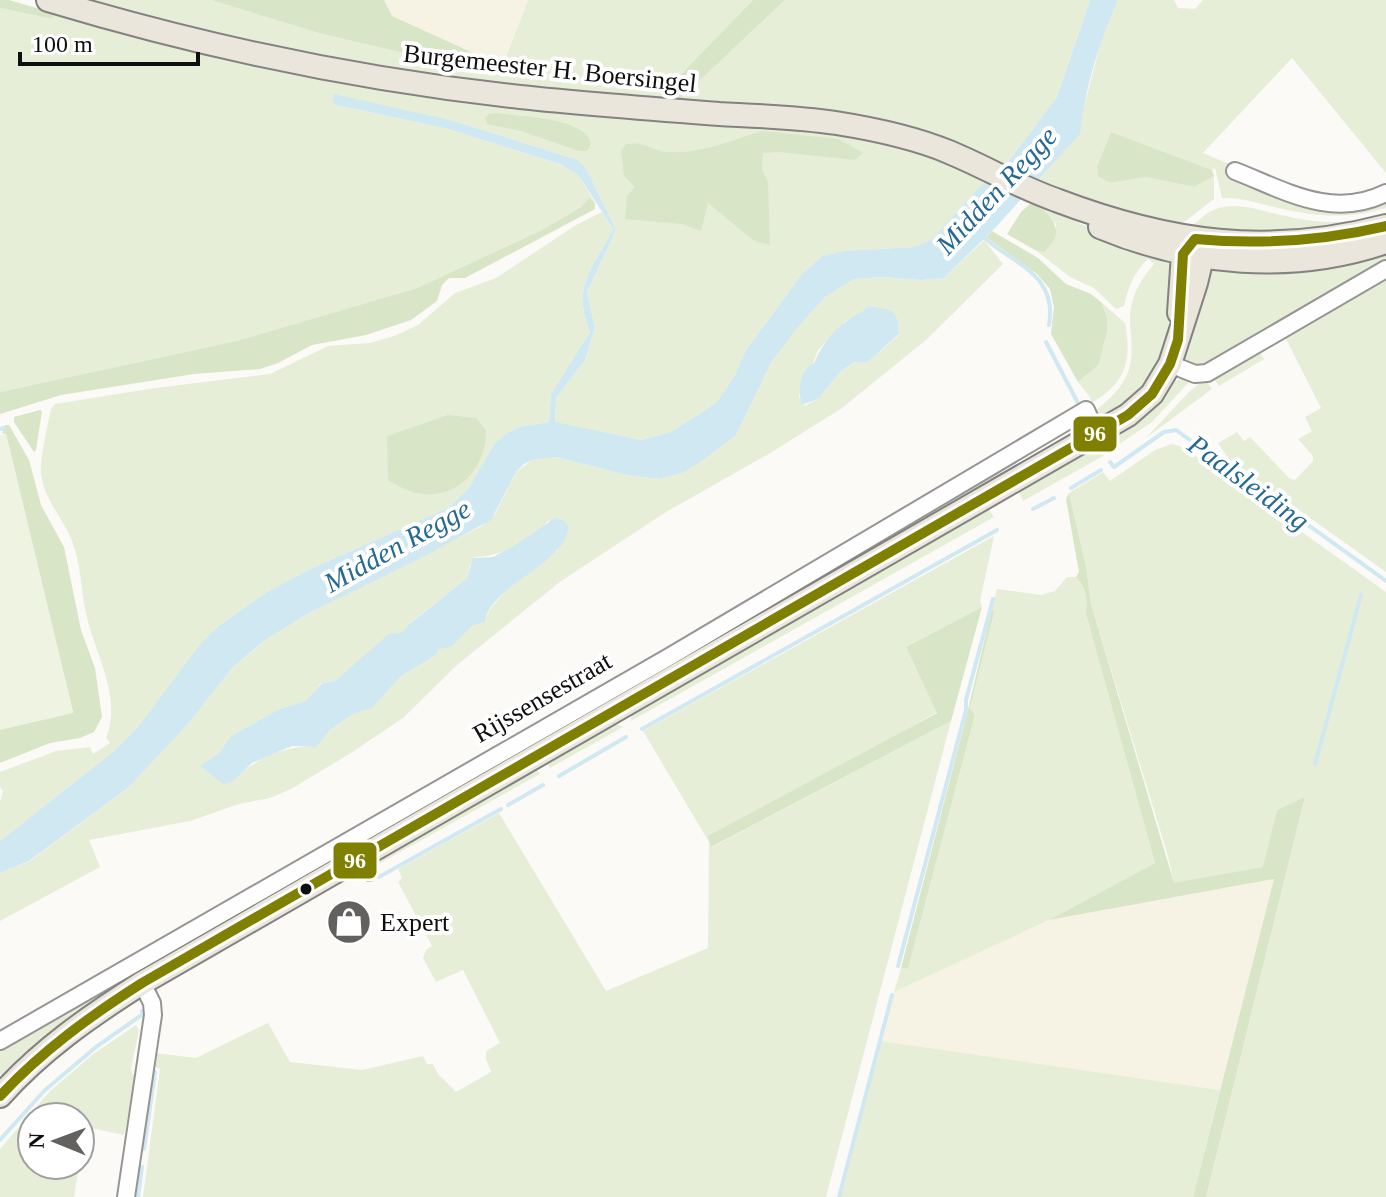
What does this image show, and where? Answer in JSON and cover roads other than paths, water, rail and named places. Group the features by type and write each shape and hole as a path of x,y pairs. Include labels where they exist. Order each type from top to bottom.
{"main road":[{"name":"Burgemeester H. Boersingel","path":"48,0 199,40 381,77 499,95 578,103 834,122 908,138 979,165 1048,197 1193,250"},
{"path":"1193,250 1338,237 1386,226"},
{"path":"1193,250 1243,261 1292,260 1345,253 1386,242"},
{"name":"Rijssensestraat","path":"0,1096 63,1036 142,983 283,911 364,865 1099,433 1144,402 1170,364 1178,340 1193,250"}],"street":[{"path":"1235,171 1316,203 1354,201 1386,193"},
{"path":"1170,364 1192,373 1207,373 1386,269"},
{"name":"Rijssensestraat","path":"0,1041 669,657 1086,410 1099,433"},
{"path":"126,1197 152,1024 152,1003 142,983"}],"water":[{"name":"Midden Regge","path":"1090,0 1118,0 1094,66 1080,134 996,227 944,278 854,279 825,297 771,363 736,435 682,473 660,479 627,475 556,457 524,464 516,472 491,520 311,612 265,640 233,667 188,724 128,788 29,861 0,873 0,841 114,751 138,727 201,643 217,627 267,592 308,570 448,508 468,489 495,443 504,435 518,427 549,422 551,394 590,332 583,302 584,289 613,229 579,176 560,164 448,129 337,105 332,102 334,94 454,121 578,160 586,169 616,230 587,292 595,328 585,360 556,398 555,422 641,440 671,432 716,403 734,377 746,350 802,274 822,256 845,251 914,247 931,240 987,179 1004,167 1057,97"},
{"path":"869,306 892,312 897,319 899,334 868,362 855,362 841,371 818,399 802,405 800,386 804,372 814,364 833,333"},
{"path":"555,518 565,521 568,526 565,539 556,551 500,597 490,609 485,622 472,626 451,647 439,649 436,655 400,677 372,708 353,714 330,730 316,747 292,746 252,763 233,781 224,785 200,766 218,754 231,736 279,709 306,701 322,683 335,681 390,633 403,631 467,578 473,558 493,557"}],"waterway":[{"name":"Paalsleiding","path":"982,236 1040,282 1050,308 1049,325"},
{"name":"Paalsleiding","path":"1046,342 1079,405"},
{"path":"0,429 4,428"},
{"name":"Paalsleiding","path":"1110,462 1114,467 1164,432 1176,430 1386,581"},
{"path":"1071,488 1101,470"},
{"path":"1033,509 1054,498"},
{"path":"642,729 997,530"},
{"path":"1315,764 1361,595"},
{"path":"898,966 993,599"},
{"path":"559,776 626,737"},
{"path":"508,805 543,785"},
{"path":"379,877 501,809"},
{"path":"839,1197 892,995"},
{"path":"0,1140 44,1091 96,1047 143,1014 142,1011"},
{"path":"144,1149 153,1071"},
{"path":"138,1197 142,1167"}],"place":[{"name":"Expert","path":"349,922"}]}
